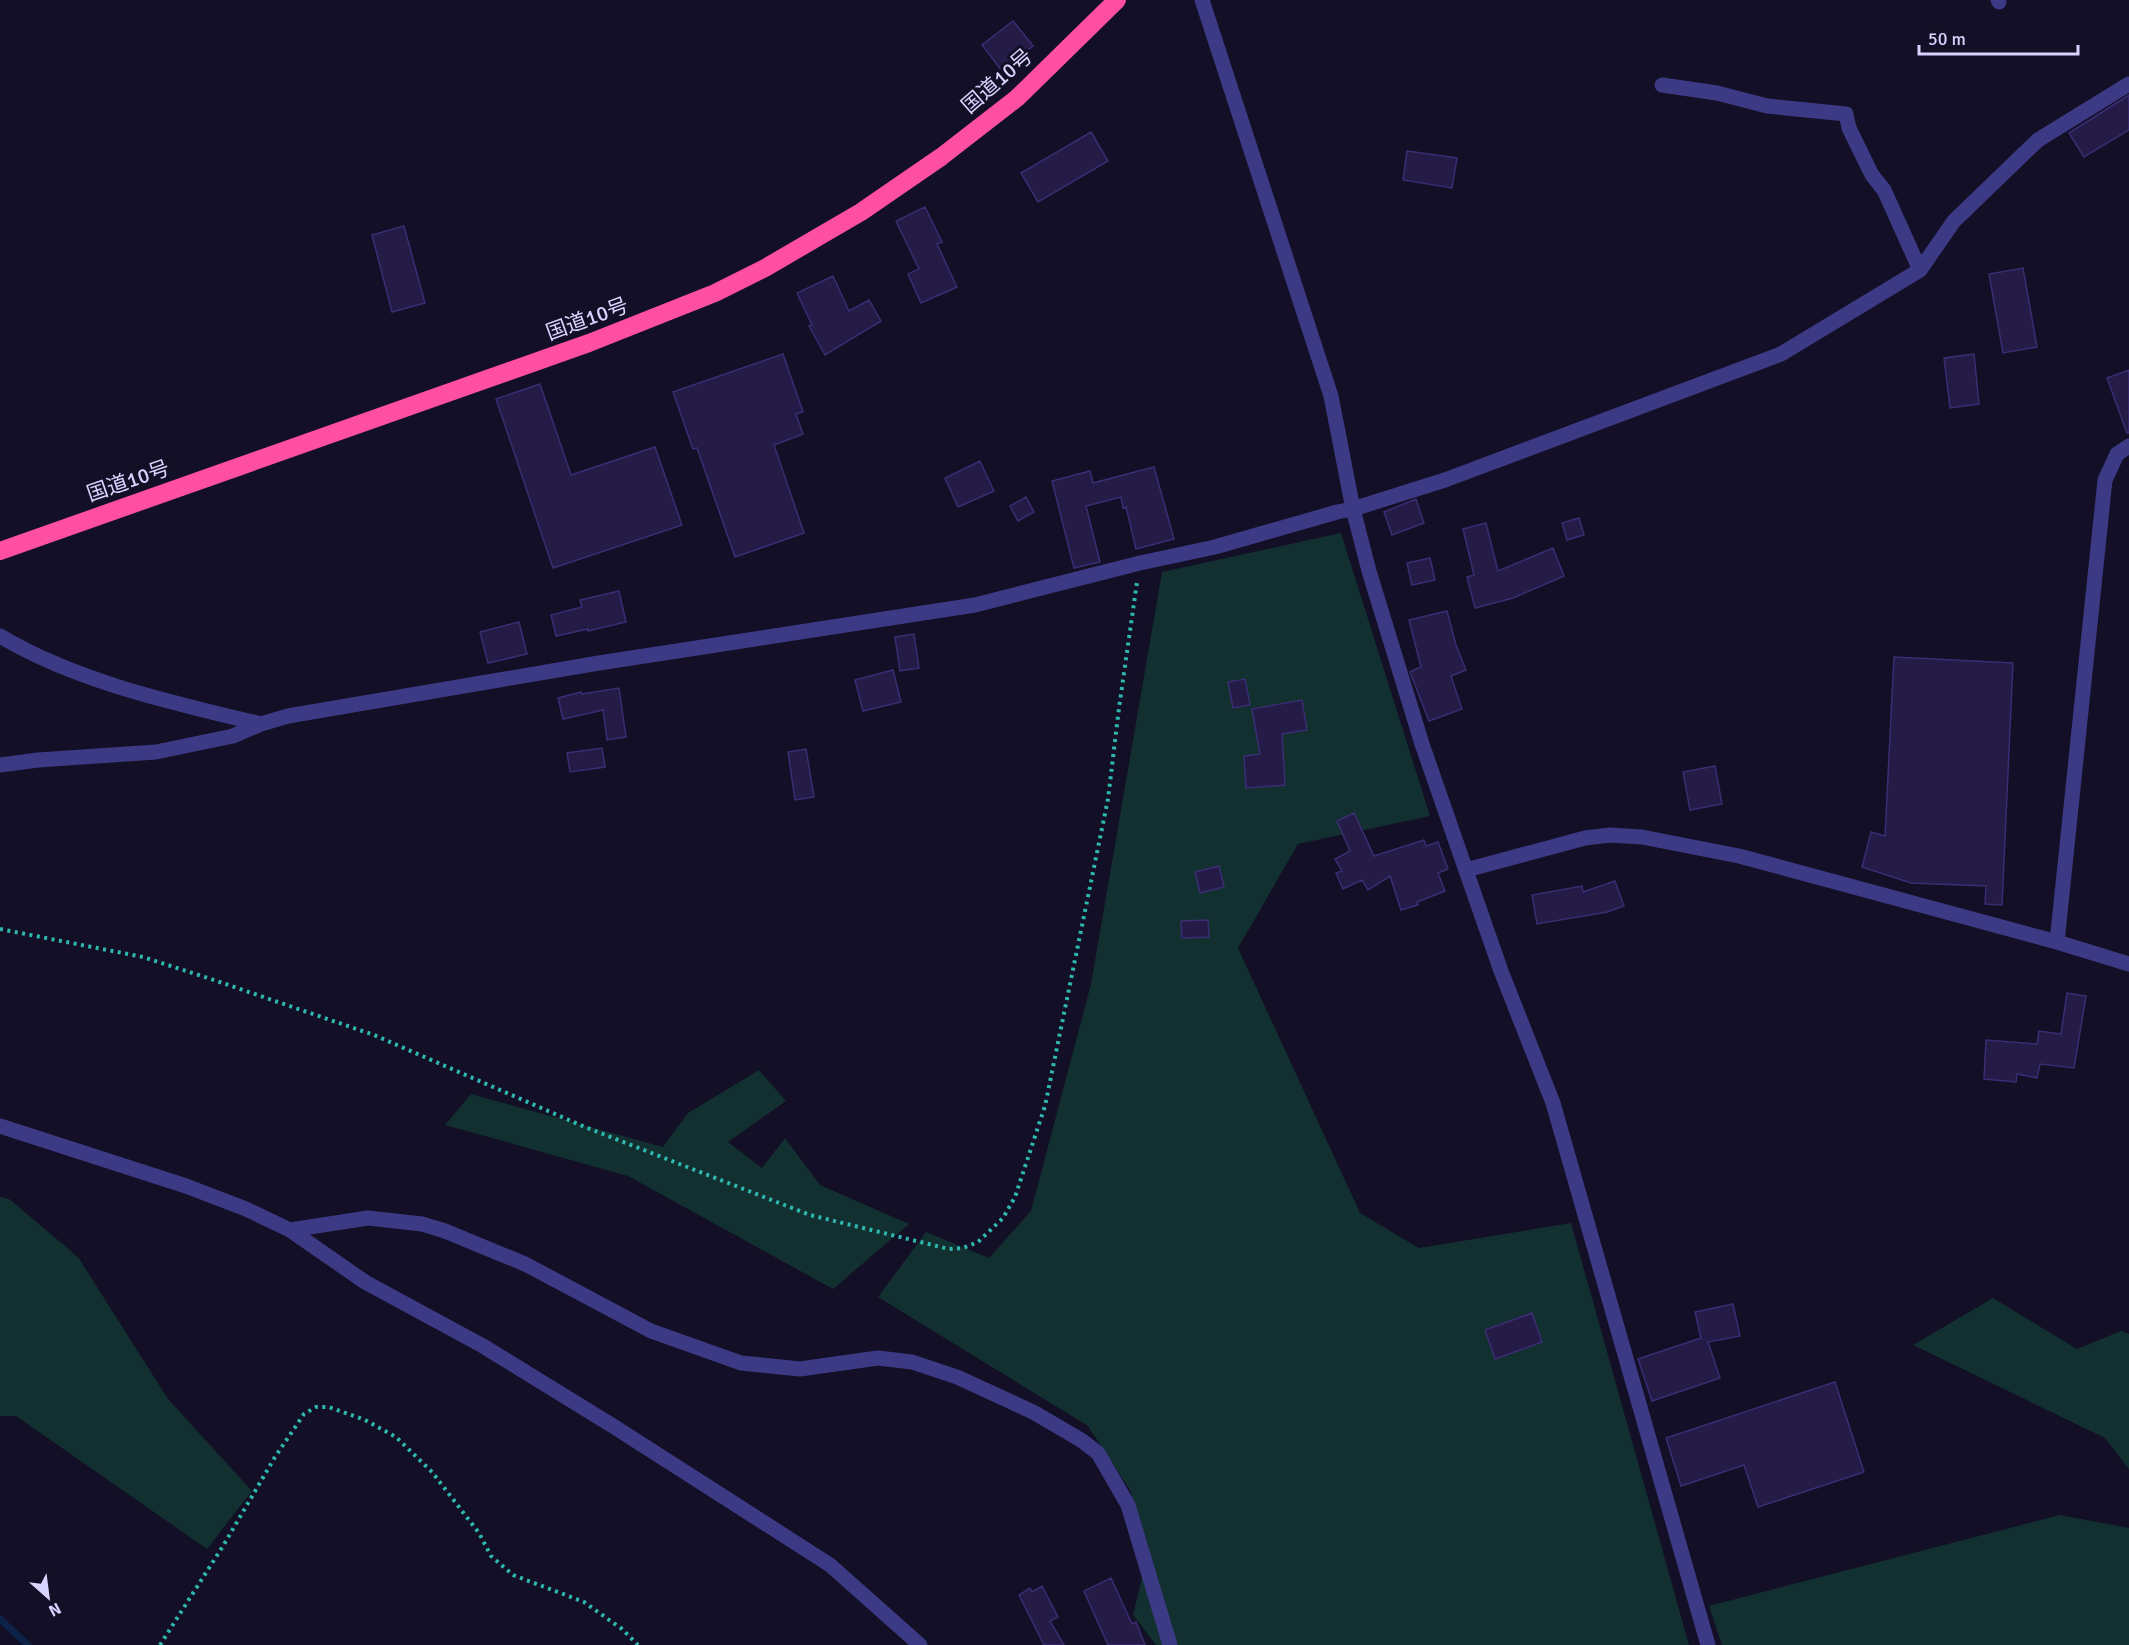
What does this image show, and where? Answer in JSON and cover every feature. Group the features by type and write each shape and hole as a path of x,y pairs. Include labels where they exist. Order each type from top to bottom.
{"highway":[{"name":"国道10号","path":"0,551 589,343 715,293 813,241 907,182 1017,98 1117,0"}],"street":[{"path":"1202,0 1331,396 1353,509 1369,571 1416,722 1501,971 1553,1103 1708,1645"},
{"path":"0,765 38,760 156,752 233,736 288,716 599,663 975,604 1215,547 1353,509 1445,480 1781,354 1920,270 1954,221 2038,140 2129,84"},
{"path":"1662,85 1717,93 1767,106 1846,114 1849,128 1872,176 1884,190 1920,270"},
{"path":"2057,942 2105,480 2117,454 2129,446"},
{"path":"0,636 42,660 80,673 176,703 261,724"},
{"path":"1466,870 1585,838 1611,835 1642,837 1739,856 2057,942 2129,964"},
{"path":"0,1126 186,1186 246,1209 290,1230 365,1282 492,1352 613,1426 830,1565 920,1645"},
{"path":"290,1230 368,1218 422,1224 446,1231 525,1264 651,1331 741,1363 800,1369 878,1358 912,1362 957,1377 1033,1412 1081,1440 1098,1453 1128,1505 1170,1645"}],"path":[{"path":"0,929 143,957 211,979 374,1035 585,1127 810,1215 949,1249 963,1248 978,1242 1003,1218 1015,1197 1045,1106 1108,799 1140,563"},
{"path":"160,1645 304,1414 316,1407 329,1407 365,1420 396,1437 432,1472 479,1533 491,1556 513,1575 584,1602 622,1629 638,1645"}],"green space":[{"path":"1341,533 1430,816 1298,844 1238,948 1360,1213 1419,1248 1571,1223 1689,1645 1156,1645 1133,1615 1149,1549 1130,1490 1088,1426 878,1297 926,1232 989,1258 1031,1211 1091,984 1162,572"},
{"path":"759,1070 786,1101 728,1142 762,1168 785,1138 820,1185 909,1224 833,1289 628,1176 445,1125 471,1094 663,1147 688,1113"},
{"path":"0,1197 9,1199 78,1257 168,1399 252,1491 207,1549 16,1416 0,1416"},
{"path":"1993,1298 2077,1349 2121,1331 2129,1334 2129,1469 2105,1438 1913,1345"},
{"path":"2060,1515 2129,1528 2129,1645 1722,1645 1709,1606"}],"building":[{"path":"1013,21 1033,46 1002,71 982,45"},
{"path":"2129,95 2129,130 2084,157 2069,133"},
{"path":"1091,132 1108,161 1038,202 1021,173"},
{"path":"1407,151 1457,158 1452,188 1403,180"},
{"path":"925,207 942,242 937,244 957,287 921,303 908,274 919,269 896,221"},
{"path":"404,226 425,303 392,312 372,235"},
{"path":"2023,268 2037,347 2003,353 1989,274"},
{"path":"833,276 849,311 869,300 881,321 825,355 809,326 812,325 797,293"},
{"path":"783,354 803,412 796,414 803,434 774,445 804,533 735,557 697,448 693,449 673,392"},
{"path":"1974,354 1979,404 1950,408 1944,358"},
{"path":"2129,370 2129,433 2127,433 2107,378"},
{"path":"540,384 571,475 655,447 682,525 553,568 496,399"},
{"path":"980,461 994,491 958,507 945,478"},
{"path":"1154,467 1174,539 1136,549 1126,507 1123,508 1121,497 1086,506 1100,562 1074,568 1052,481 1090,471 1093,483"},
{"path":"1026,497 1034,512 1018,521 1010,506"},
{"path":"1416,499 1424,523 1392,535 1384,512"},
{"path":"1579,518 1584,535 1567,540 1562,523"},
{"path":"1486,523 1498,571 1553,548 1564,576 1513,598 1475,608 1467,577 1474,575 1463,529"},
{"path":"1430,558 1435,580 1412,585 1407,563"},
{"path":"619,591 626,622 556,636 551,615 582,607 580,600"},
{"path":"1447,611 1456,645 1466,670 1451,676 1462,709 1429,721 1410,672 1421,667 1409,620"},
{"path":"519,622 527,654 488,663 480,632"},
{"path":"914,634 919,668 900,671 895,637"},
{"path":"1894,657 2013,663 2002,905 1985,904 1986,886 1911,883 1862,867 1871,832 1885,836"},
{"path":"893,670 901,702 863,711 855,680"},
{"path":"1245,679 1250,705 1233,708 1228,682"},
{"path":"619,688 626,737 607,740 603,710 563,719 558,698 581,692 582,694"},
{"path":"1302,700 1307,730 1282,734 1285,785 1246,788 1244,756 1260,754 1252,709"},
{"path":"602,748 605,767 570,772 567,753"},
{"path":"806,749 814,797 795,800 788,752"},
{"path":"1715,766 1722,804 1690,810 1683,772"},
{"path":"1354,813 1374,856 1424,840 1426,846 1438,842 1448,869 1438,873 1445,891 1417,902 1418,905 1401,910 1390,876 1368,890 1362,880 1343,889 1336,873 1342,871 1335,859 1350,851 1337,821"},
{"path":"1219,866 1224,887 1200,893 1195,872"},
{"path":"1615,881 1624,906 1607,912 1537,924 1532,895 1582,886 1583,892"},
{"path":"1208,920 1209,937 1182,938 1181,921"},
{"path":"2067,993 2086,996 2074,1068 2040,1064 2037,1078 2017,1074 2016,1082 1984,1079 1986,1040 2037,1044 2039,1031 2061,1034"},
{"path":"1733,1304 1740,1336 1708,1342 1720,1378 1652,1401 1638,1359 1701,1338 1695,1312"},
{"path":"1532,1313 1542,1342 1495,1359 1485,1330"},
{"path":"1835,1382 1864,1472 1758,1507 1744,1465 1681,1486 1666,1438"},
{"path":"1111,1578 1132,1624 1136,1622 1145,1645 1108,1645 1084,1591"},
{"path":"1042,1586 1058,1617 1050,1621 1064,1645 1044,1645 1019,1595 1030,1588 1032,1592"}],"waterway":[{"path":"0,1619 28,1645"}]}
